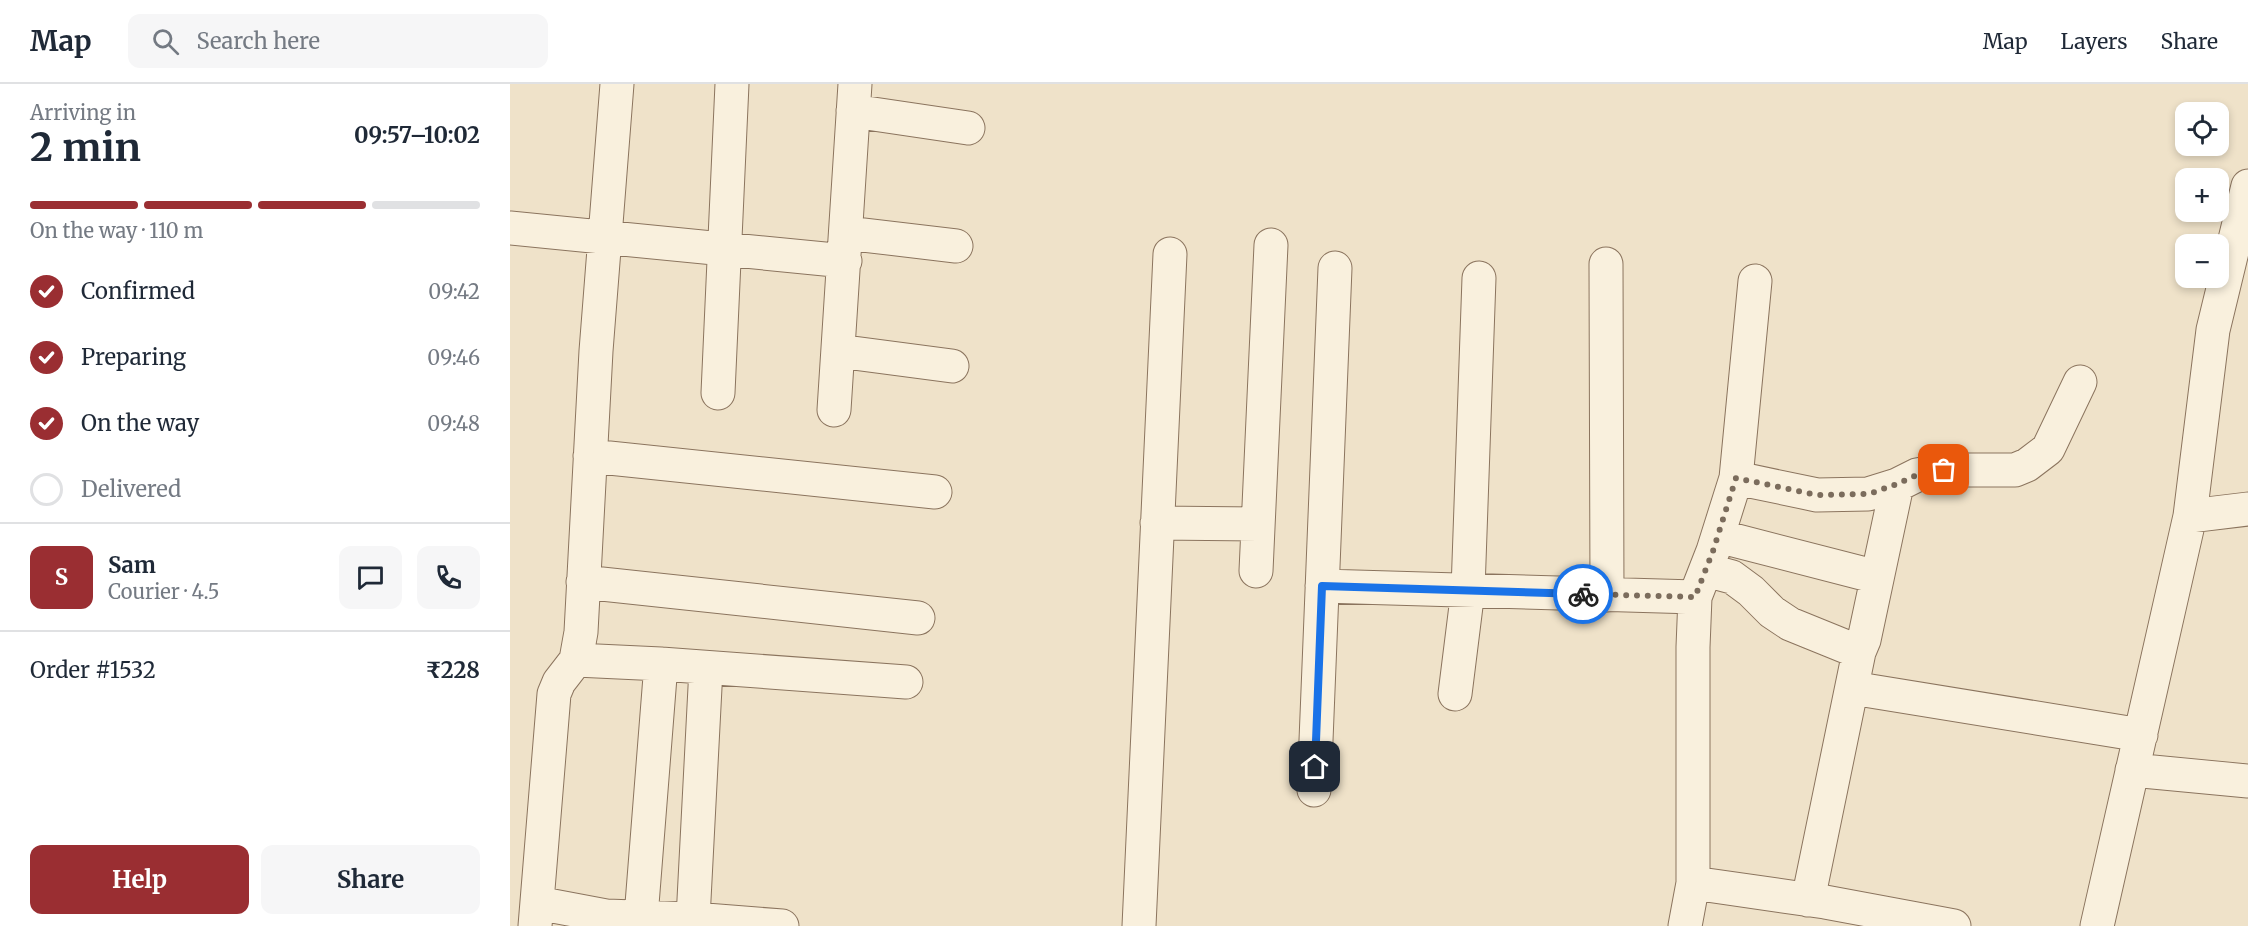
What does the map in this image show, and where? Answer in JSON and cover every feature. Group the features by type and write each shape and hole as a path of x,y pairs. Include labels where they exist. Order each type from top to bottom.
{"street":[{"path":"617,84 604,238 581,632 576,660 559,682 554,694 536,915 693,919 782,926"},
{"path":"718,393 732,84"},
{"path":"834,410 854,98 968,128"},
{"path":"2097,926 2190,516 2213,330 2248,186"},
{"path":"510,228 725,250 956,246"},
{"path":"1256,571 1271,245"},
{"path":"1138,926 1170,254"},
{"path":"1606,264 1607,594"},
{"path":"1314,790 1335,268"},
{"path":"1455,694 1468,590 1479,278"},
{"path":"1685,926 1693,883 1693,647 1700,584 1736,478 1755,281"},
{"path":"838,351 952,366"},
{"path":"1736,478 1817,495 1869,494 1917,475 1944,470 2015,470 2027,465 2048,449 2080,382"},
{"path":"590,456 935,492"},
{"path":"1808,900 1859,652 1864,640 1897,484"},
{"path":"2190,516 2248,508"},
{"path":"1157,523 1258,524"},
{"path":"1718,536 1877,577"},
{"path":"1322,586 1607,594 1700,584 1732,577 1751,591 1772,612 1790,624 1859,652"},
{"path":"584,582 918,618"},
{"path":"576,660 906,682"},
{"path":"641,917 661,664"},
{"path":"693,919 706,668"},
{"path":"1852,688 2140,735"},
{"path":"2133,770 2248,781"},
{"path":"1693,883 1808,900 1954,926"}],"way so far":[{"path":"1583,594 1695,597 1713,551 1736,478 1817,495 1869,494 1917,475 1944,470"}],"route":[{"path":"1315,767 1322,586 1583,594"}]}
